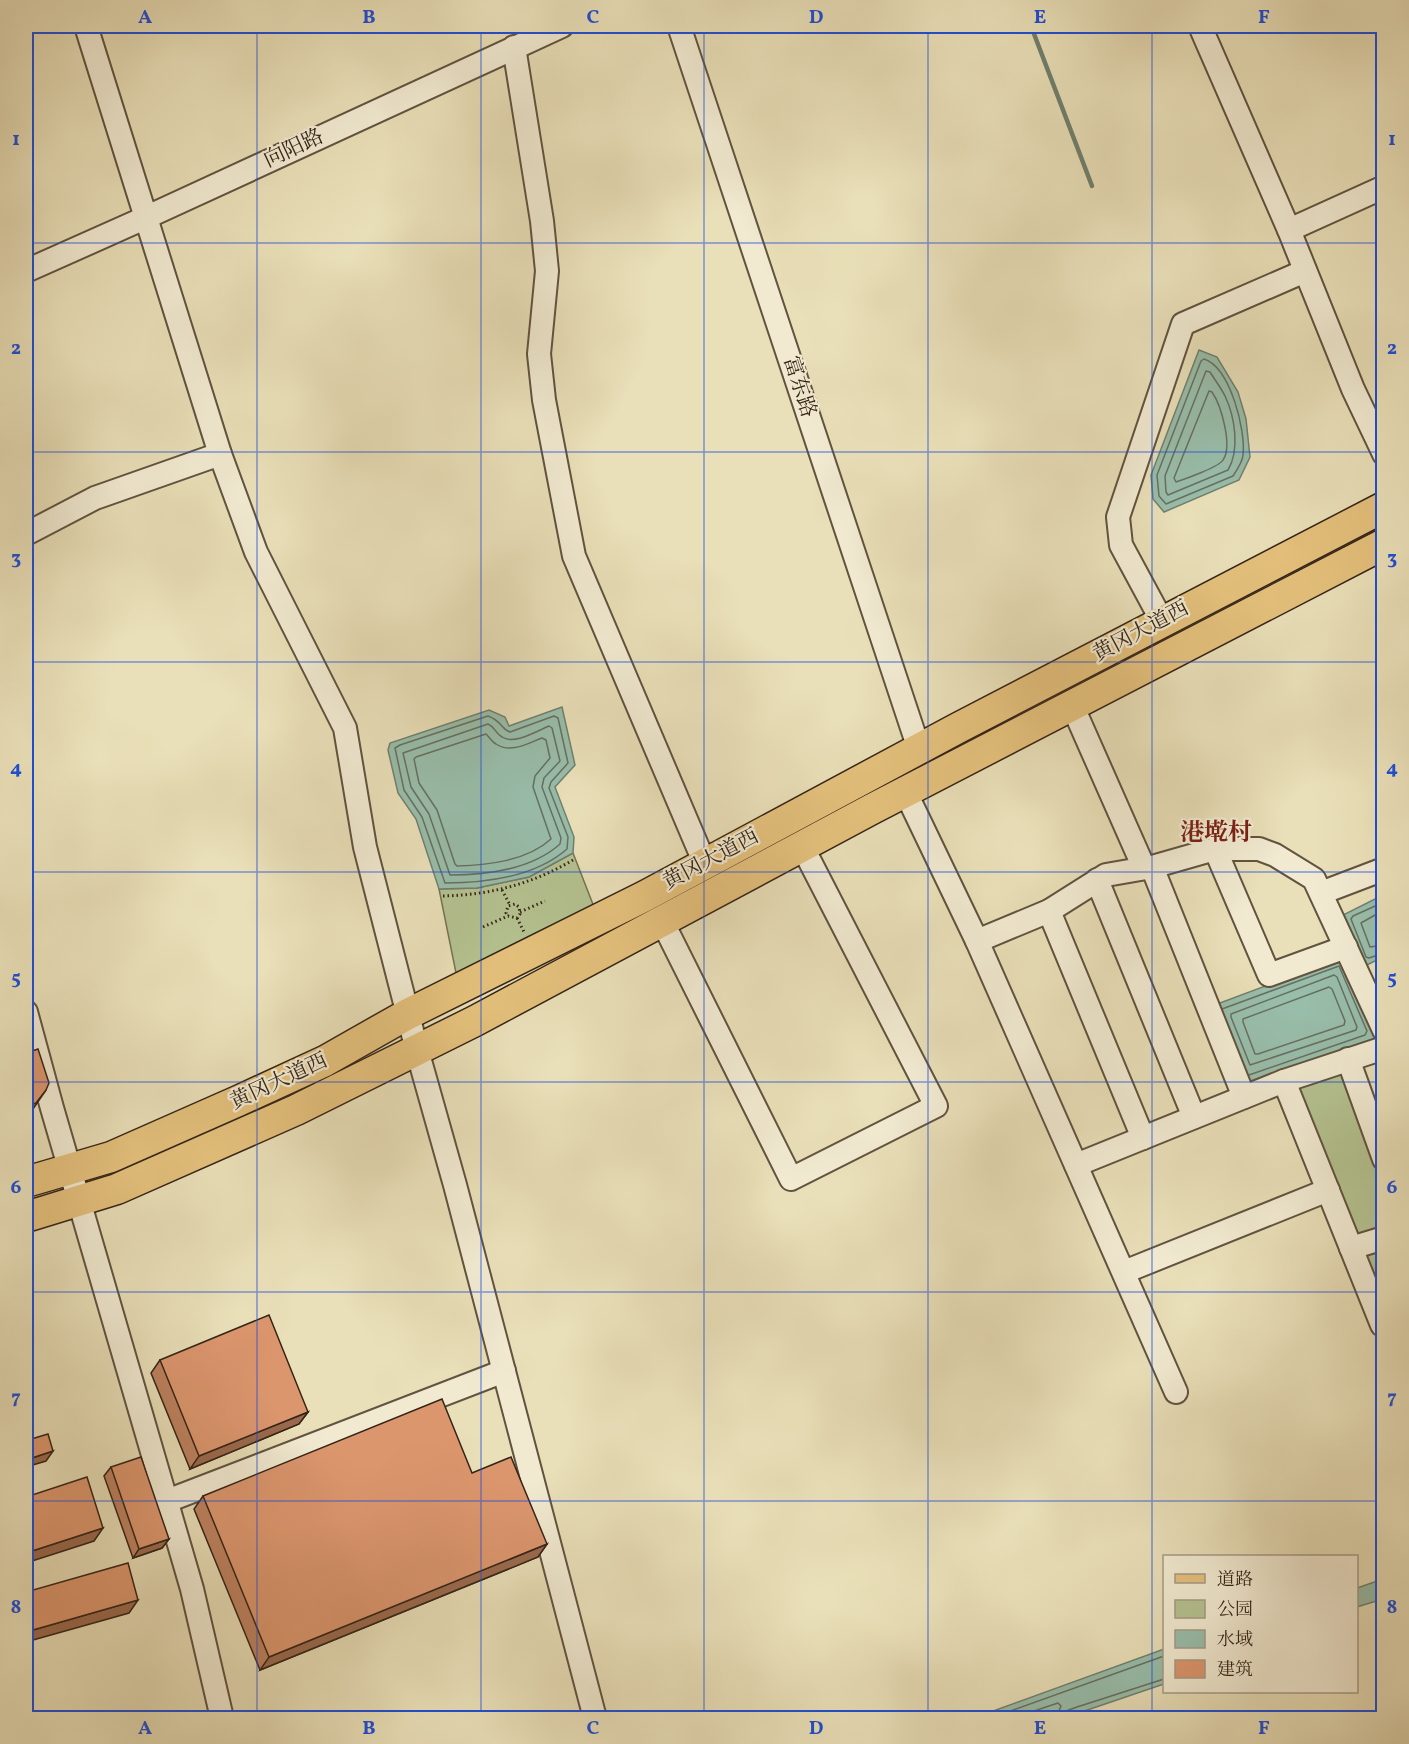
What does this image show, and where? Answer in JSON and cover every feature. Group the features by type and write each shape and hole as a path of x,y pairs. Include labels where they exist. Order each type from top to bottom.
{"main road":[{"name":"黄冈大道西","path":"26,1182 111,1156 325,1061 408,1014 645,896 919,749 1383,507"},
{"name":"黄冈大道西","path":"26,1217 117,1189 296,1110 417,1050 905,791 1383,544"}],"street":[{"path":"86,26 220,454 256,552 345,728 365,847 595,1719"},
{"name":"向阳路","path":"26,271 147,218 516,39 562,26"},
{"name":"富东路","path":"679,26 919,749"},
{"path":"1200,26 1289,230 1353,389 1383,454"},
{"path":"516,39 547,271 539,354 544,400 574,556 705,864"},
{"path":"1289,230 1383,187"},
{"path":"1162,621 1121,545 1118,517 1184,324 1305,271"},
{"path":"26,534 95,498 220,454"},
{"path":"1072,705 1148,868 1244,1097"},
{"path":"905,791 977,941 1176,1392"},
{"path":"662,921 791,1179 936,1107 802,846"},
{"path":"977,941 1049,911 1106,875 1148,868 1215,849 1259,849 1275,855 1314,879 1383,1030"},
{"path":"1215,849 1269,975 1346,947"},
{"path":"1321,893 1383,869"},
{"path":"1097,880 1194,1118"},
{"path":"1049,911 1143,1138"},
{"path":"26,1012 192,1589 222,1719"},
{"path":"1076,1165 1284,1081 1383,1048"},
{"path":"1348,1059 1383,1159"},
{"path":"1284,1081 1382,1325"},
{"path":"1124,1272 1328,1190"},
{"path":"1351,1248 1383,1238"},
{"path":"167,1501 504,1371"}],"path":[{"path":"443,896 502,890 550,873 573,860"},
{"path":"502,890 510,905"},
{"path":"517,918 520,912 545,901"},
{"path":"510,905 517,905 520,912"},
{"path":"508,916 506,910 510,905"},
{"path":"483,927 508,916 517,918 529,940"}],"green space":[{"path":"573,853 594,907 465,973 456,973 439,889 477,888 529,877"},
{"path":"1343,1071 1383,1180 1383,1314 1294,1087"}],"water":[{"path":"1199,350 1217,357 1238,392 1246,419 1250,457 1239,480 1164,512 1153,499 1151,475"},
{"path":"562,707 575,765 555,787 574,837 573,853 529,877 477,888 439,889 416,819 398,793 388,750 390,743 489,710 505,717 509,726"},
{"path":"1383,895 1383,957 1363,967 1343,915"},
{"path":"1343,957 1376,1038 1242,1084 1212,1006"},
{"path":"1383,1579 1383,1599 1358,1607 1358,1588"},
{"path":"1163,1649 1163,1684 1064,1718 974,1718"}],"building":[{"path":"38,1049 49,1083 36,1103 26,1107 26,1053"},
{"path":"269,1315 308,1412 199,1456 160,1360"},
{"path":"442,1399 472,1473 511,1457 547,1544 269,1657 203,1496"},
{"path":"26,1433 28,1440 48,1434 53,1451 26,1460"},
{"path":"141,1457 169,1539 139,1549 111,1467"},
{"path":"87,1477 103,1528 26,1553 26,1497"},
{"path":"128,1563 138,1600 26,1632 26,1592"}],"waterway":[{"path":"1031,26 1092,186"}],"district":[{"name":"港墘村","path":"1216,834"}]}
